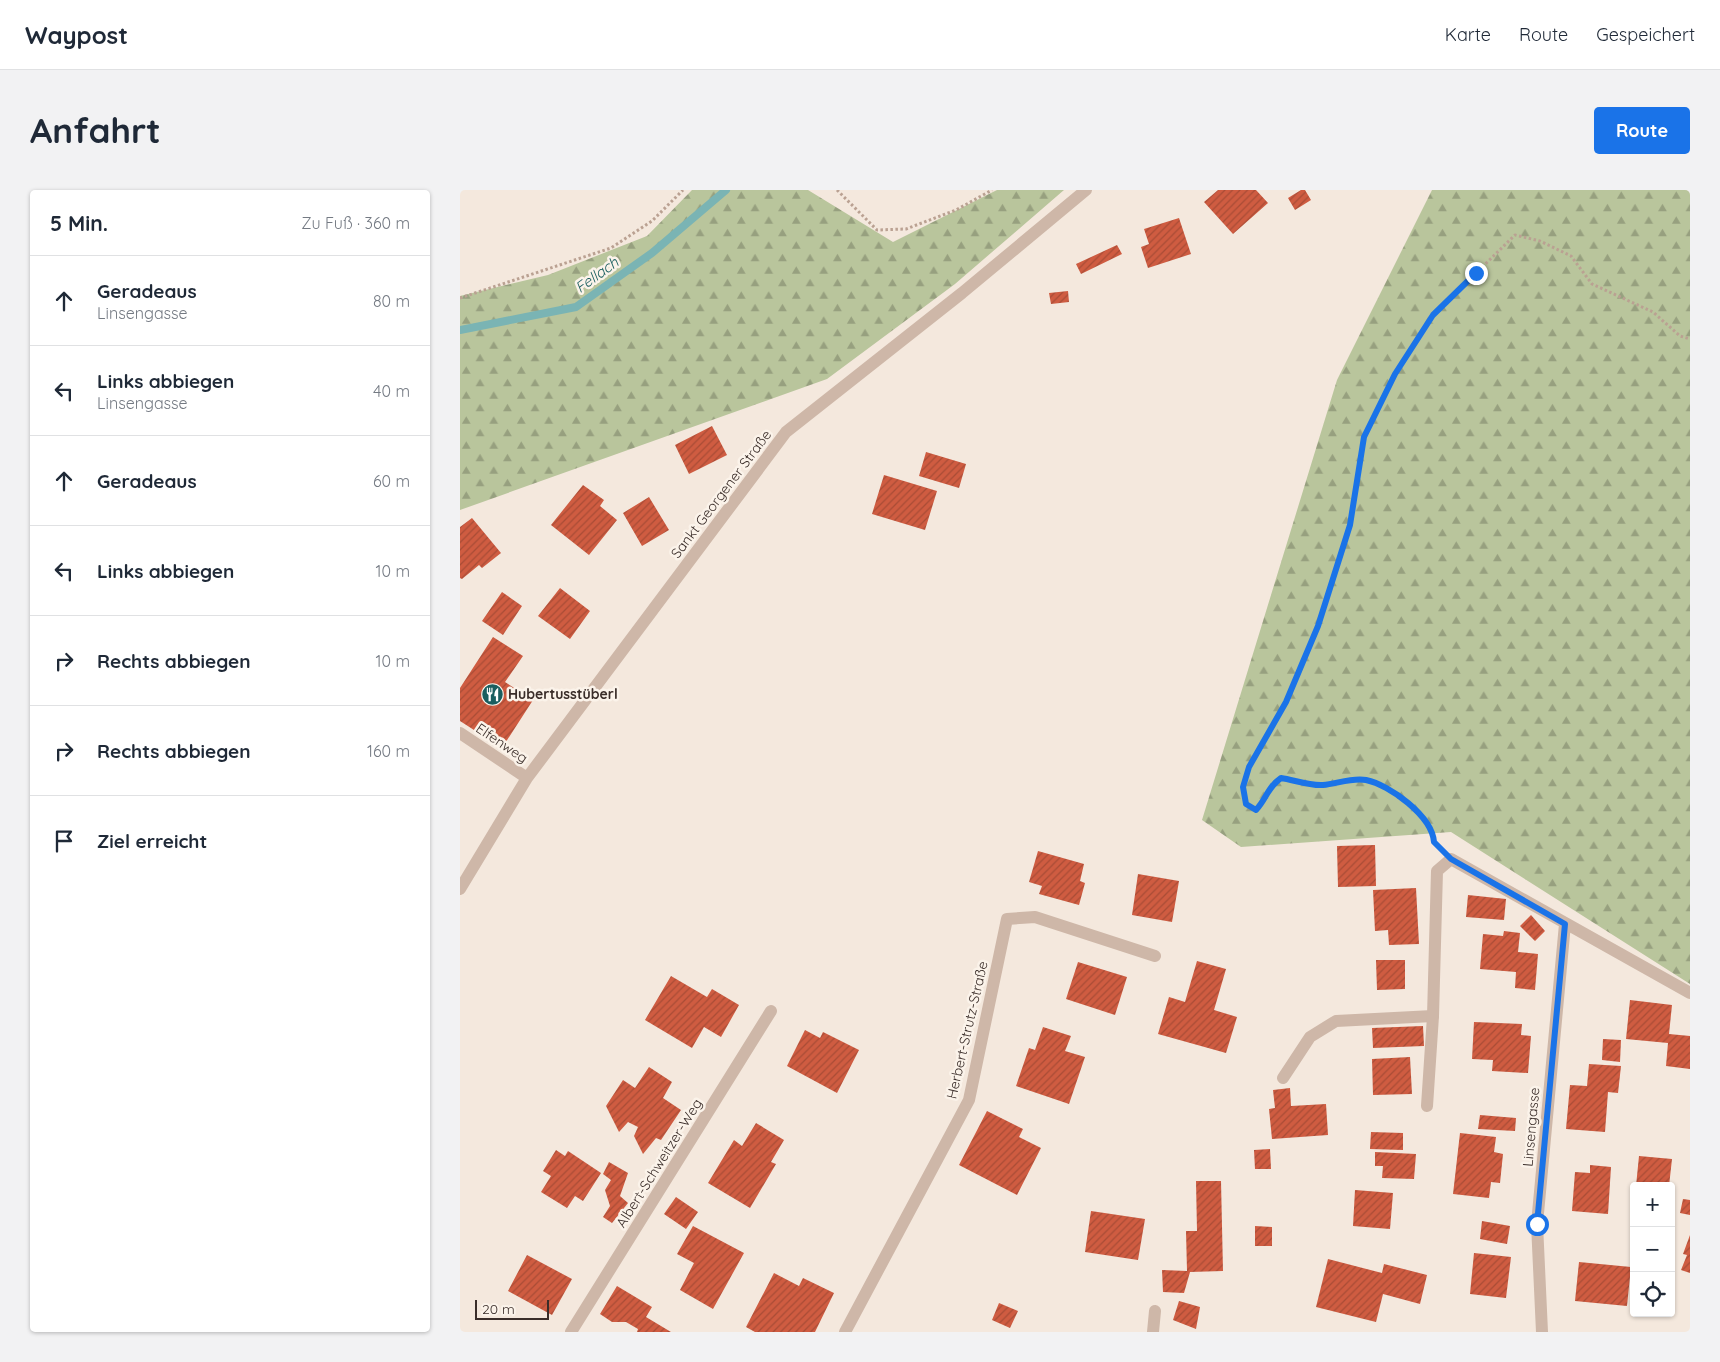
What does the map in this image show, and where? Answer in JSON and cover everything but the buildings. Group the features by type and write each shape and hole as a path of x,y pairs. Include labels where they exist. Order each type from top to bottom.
{"street":[{"name":"Sankt Georgener Straße","path":"460,889 527,778 786,432 962,294 1086,190"},
{"name":"Elfenweg","path":"460,733 527,778"},
{"path":"1426,1106 1433,1016 1437,871 1451,859 1690,993"},
{"name":"Herbert-Strutz-Straße","path":"845,1332 969,1100 1007,920 1035,917 1155,956"},
{"name":"Linsengasse","path":"1542,1332 1537,1224 1565,924"},
{"name":"Albert-Schweitzer-Weg","path":"572,1332 771,1011"},
{"path":"1283,1078 1310,1037 1336,1021 1433,1016"},
{"path":"1153,1332 1155,1312"}],"path":[{"path":"460,298 611,248 652,221 683,190"},
{"path":"837,190 877,230 906,229 956,210 992,190"},
{"path":"1451,859 1434,842 1433,834 1418,813 1388,788 1364,780 1321,785 1281,778 1270,786 1262,803 1256,810 1246,804 1243,787 1249,767 1286,702 1318,626 1350,525 1364,437 1395,374 1433,315 1515,234 1540,241 1571,256 1592,284 1653,312 1680,336 1690,339"}],"green space":[{"path":"692,190 808,190 893,242 997,190 1064,190 955,284 827,379 460,510 460,296 548,275 647,236"},
{"path":"1432,190 1690,190 1690,984 1451,832 1241,847 1202,820 1337,380"}],"waterway":[{"name":"Fellach","path":"460,330 576,307 652,253 726,190"}],"place":[{"name":"Hubertusstüberl","path":"492,694"}],"route":[{"path":"1476,273 1433,315 1395,374 1364,437 1350,525 1318,626 1286,702 1249,767 1243,787 1246,804 1256,810 1262,803 1270,786 1281,778 1321,785 1364,780 1388,788 1418,813 1433,834 1434,842 1451,859 1565,924 1537,1224"}]}
